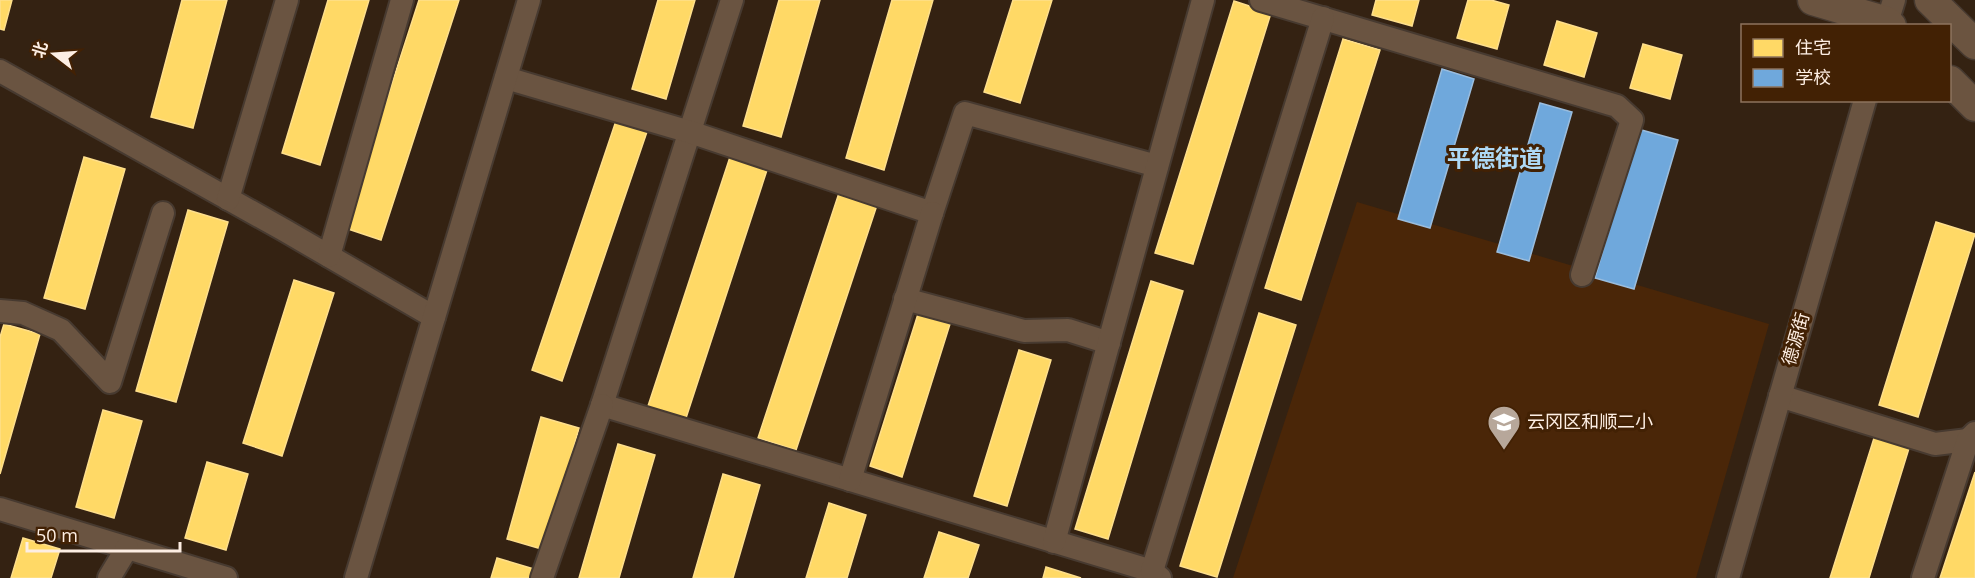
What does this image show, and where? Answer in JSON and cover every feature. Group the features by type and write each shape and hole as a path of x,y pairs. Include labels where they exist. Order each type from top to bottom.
{"main road":[{"path":"1813,0 1890,18"},
{"path":"1930,0 1975,44"},
{"path":"1951,82 1975,106"}],"street":[{"path":"228,199 287,0"},
{"path":"329,256 402,0"},
{"path":"356,578 529,0"},
{"path":"542,578 602,405 732,0"},
{"path":"1054,542 1203,0"},
{"path":"1261,0 1617,106 1632,120 1582,275"},
{"path":"602,405 1156,575 1323,18"},
{"path":"0,72 434,317"},
{"path":"506,78 690,132 932,213"},
{"name":"德源街","path":"1728,578 1864,102"},
{"path":"850,480 965,113 1157,166"},
{"path":"0,311 23,313 61,330 110,381 163,213"},
{"path":"905,299 1024,331 1068,330 1109,343"},
{"path":"1780,396 1935,444 1971,436"},
{"path":"1923,578 1971,436"},
{"path":"0,509 226,578"},
{"path":"109,578 127,548"}],"shaded area":[{"name":"云冈区和顺二小","path":"1357,202 1769,324 1696,578 1233,578"}],"building: 住宅":[{"path":"0,0 12,0 4,30 0,29"},
{"path":"182,0 227,0 193,128 151,117"},
{"path":"328,0 369,0 320,165 282,153"},
{"path":"419,0 459,0 381,240 345,228"},
{"path":"658,0 695,0 666,99 632,89"},
{"path":"779,0 820,0 781,137 743,126"},
{"path":"892,0 933,0 884,170 846,158"},
{"path":"1013,0 1052,0 1020,103 984,92"},
{"path":"1376,0 1419,0 1412,26 1372,15"},
{"path":"1468,0 1491,0 1509,5 1497,49 1457,38"},
{"path":"1234,1 1271,13 1193,264 1155,253"},
{"path":"1557,21 1597,33 1584,77 1544,65"},
{"path":"1343,39 1380,50 1301,300 1265,288"},
{"path":"1643,44 1682,55 1670,99 1630,88"},
{"path":"619,112 650,123 562,381 532,370"},
{"path":"731,154 768,167 685,421 647,409"},
{"path":"84,157 125,169 85,309 44,298"},
{"path":"842,184 880,196 796,450 758,438"},
{"path":"188,210 228,222 176,402 136,391"},
{"path":"1936,222 1975,234 1918,417 1879,405"},
{"path":"294,280 334,293 282,456 243,443"},
{"path":"1151,281 1183,291 1108,539 1075,529"},
{"path":"1259,313 1296,325 1217,577 1180,566"},
{"path":"918,314 950,324 902,477 870,466"},
{"path":"4,324 40,334 0,474 0,337"},
{"path":"1019,350 1051,360 1007,506 974,496"},
{"path":"103,410 142,421 114,518 76,507"},
{"path":"541,417 579,428 545,550 507,539"},
{"path":"1875,435 1910,445 1869,578 1830,578"},
{"path":"618,444 655,455 619,578 579,578"},
{"path":"207,462 248,474 226,550 185,538"},
{"path":"1975,472 1975,578 1940,578"},
{"path":"723,474 760,485 733,578 693,578"},
{"path":"829,503 866,515 847,578 806,578"},
{"path":"939,532 979,545 968,578 924,578"},
{"path":"23,538 60,549 51,578 11,578"},
{"path":"497,558 534,569 531,578 491,578"},
{"path":"1046,567 1081,578 1043,578"}],"building: 学校":[{"path":"1442,69 1474,79 1430,228 1398,219"},
{"path":"1540,103 1572,112 1529,261 1497,252"},
{"path":"1638,129 1678,140 1634,289 1595,278"}],"place":[{"name":"云冈区和顺二小","path":"1504,451"}],"district":[{"name":"平德街道","path":"1495,159"}]}
